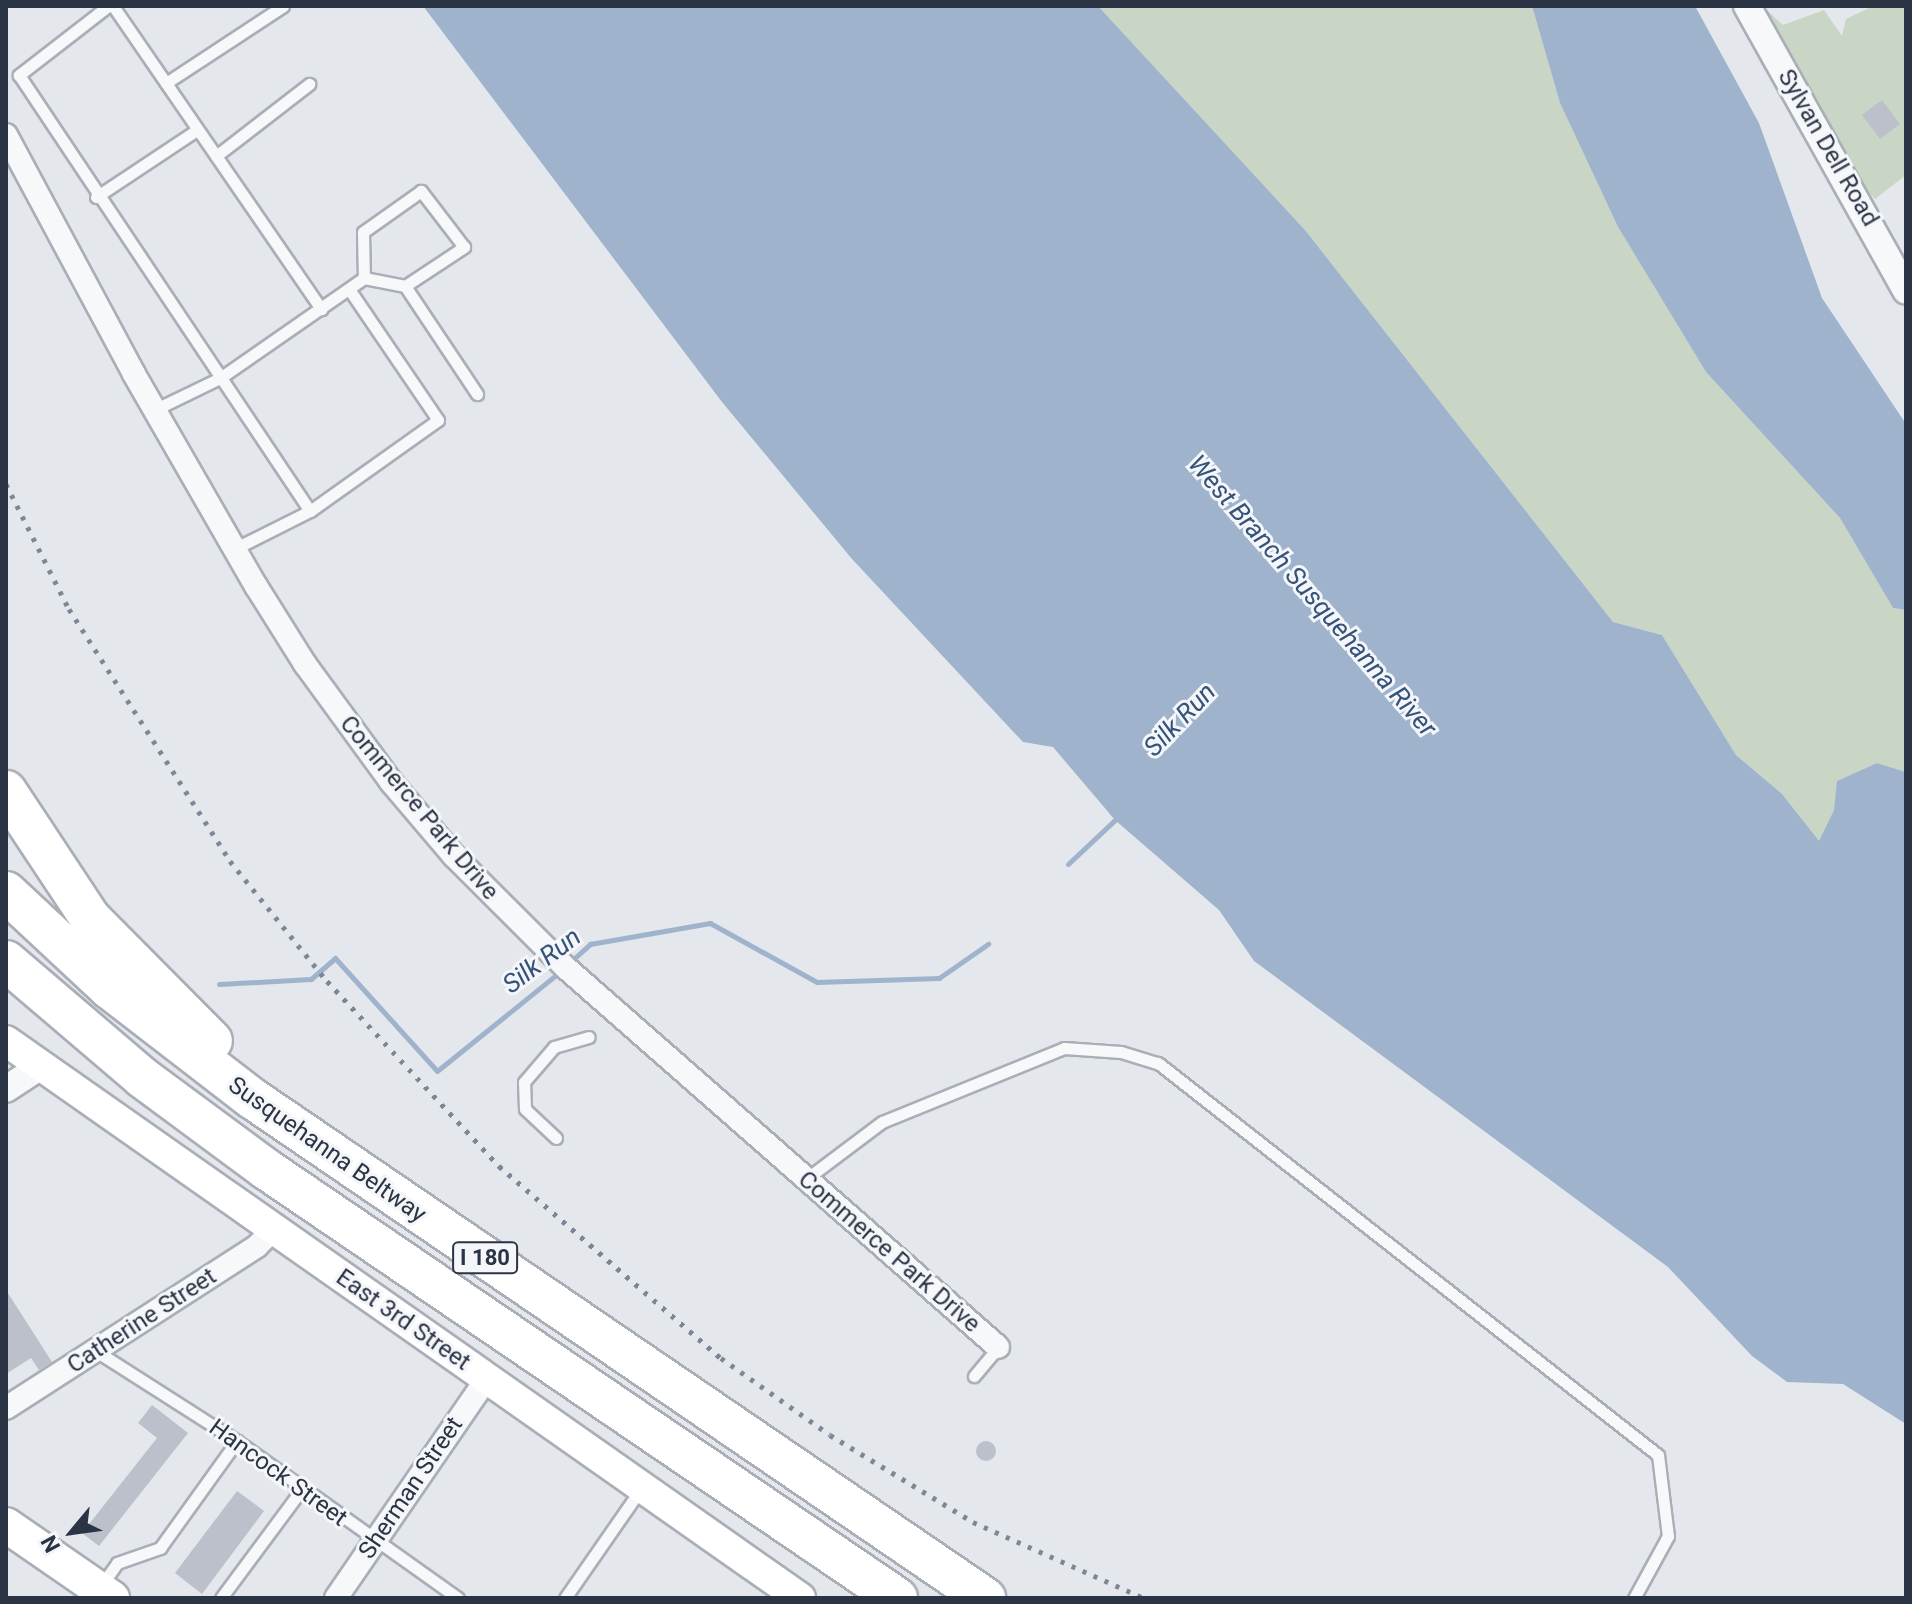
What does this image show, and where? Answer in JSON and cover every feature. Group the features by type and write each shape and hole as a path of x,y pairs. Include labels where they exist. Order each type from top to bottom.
{"highway":[{"path":"6,791 90,918 170,1002 277,1094 544,1298"},
{"name":"Susquehanna Beltway","path":"6,892 173,1041 985,1598"},
{"name":"Susquehanna Beltway","path":"6,961 132,1069 266,1169 897,1598"}],"main road":[{"name":"East 3rd Street","path":"6,1041 800,1598"},
{"path":"6,1525 106,1593"}],"street":[{"name":"Sylvan Dell Road","path":"1747,6 1906,291"},
{"name":"Commerce Park Drive","path":"6,135 154,410 234,549 305,664 391,782 454,856 552,955 998,1347"},
{"path":"6,1089 41,1066"},
{"name":"Catherine Street","path":"6,1408 96,1351 274,1229"},
{"name":"Sherman Street","path":"336,1598 487,1378"}],"lane":[{"path":"310,511 96,197 19,75 111,6 321,309"},
{"path":"166,83 283,6"},
{"path":"216,156 309,84"},
{"path":"96,197 197,130"},
{"path":"154,410 220,378 364,278 405,286 464,247 421,191 363,232 364,278"},
{"path":"405,286 477,394"},
{"path":"234,549 310,511 438,420 349,289"},
{"path":"556,1138 525,1109 524,1082 554,1047 589,1037"},
{"path":"805,1179 882,1122 1064,1048 1121,1052 1158,1063 1658,1455 1668,1536 1634,1598"},
{"path":"974,1376 998,1347"},
{"name":"Hancock Street","path":"96,1351 237,1441 374,1543 458,1598"},
{"path":"106,1593 117,1563 160,1548 237,1441"},
{"path":"565,1598 642,1487"},
{"path":"221,1598 302,1489"}],"green space":[{"path":"1098,6 1532,6 1560,103 1618,227 1706,372 1840,518 1893,608 1906,610 1906,772 1877,763 1838,781 1834,810 1819,842 1782,794 1736,755 1662,635 1613,622 1305,230"},
{"path":"1762,6 1783,25 1824,10 1842,36 1846,19 1873,6 1906,6 1906,175 1875,199 1856,180"}],"water":[{"name":"West Branch Susquehanna River","path":"423,6 1098,6 1305,230 1613,622 1662,635 1736,755 1782,794 1819,841 1834,810 1837,781 1877,763 1906,772 1906,1424 1843,1384 1787,1382 1752,1356 1668,1267 1254,961 1219,910 1115,820 1053,747 1023,742 852,559 722,402"},
{"path":"1532,6 1695,6 1759,123 1822,298 1906,424 1906,610 1893,608 1840,518 1706,372 1618,227 1560,103"}],"building":[{"path":"1882,100 1900,124 1880,139 1862,115"},
{"path":"6,1290 52,1362 39,1370 31,1358 6,1374"},
{"path":"152,1405 188,1433 99,1546 82,1533 157,1438 138,1423"},
{"path":"986,1441 993,1444 996,1451 993,1458 986,1461 979,1458 976,1451 979,1444"},
{"path":"237,1491 264,1511 202,1594 175,1573"}],"waterway":[{"name":"Silk Run","path":"1068,864 1117,818"},
{"name":"Silk Run","path":"568,964 590,944 710,923 817,982 939,978 988,944"},
{"name":"Silk Run","path":"219,984 311,979 335,958 437,1071 561,971"}],"railway":[{"path":"6,484 69,609 230,861 327,981 499,1166 721,1358 830,1435 973,1522 1144,1598"}]}
